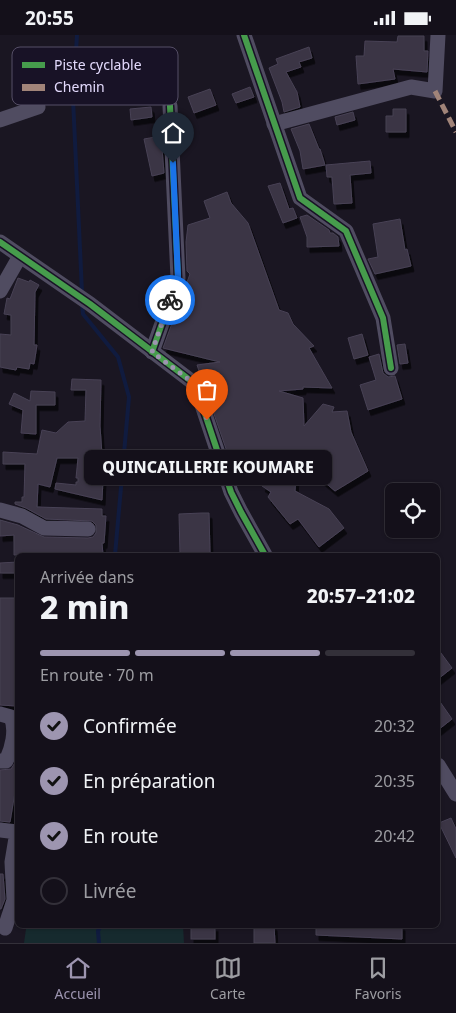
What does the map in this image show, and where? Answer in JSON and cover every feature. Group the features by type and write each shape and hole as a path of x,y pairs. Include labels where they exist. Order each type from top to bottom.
{"street":[{"path":"244,35 300,199 346,231 383,318 391,368"},
{"path":"274,124 411,87 435,91 438,35"},
{"path":"152,352 178,278 170,106"},
{"path":"0,120 38,107"},
{"path":"0,243 90,304 195,384 231,492 264,553"},
{"path":"0,291 20,256"},
{"path":"0,510 22,516 44,528 88,529"},
{"path":"0,714 11,717 15,725 10,754 6,761 0,761"},
{"path":"440,769 456,794"},
{"path":"0,831 15,832"},
{"path":"6,928 14,900 12,862 15,847"}],"green space":[{"path":"183,928 184,943 24,943 26,929"}],"building":[{"path":"398,36 424,36 424,51 428,51 427,72 393,69 395,79 358,84 356,56 364,56 365,41 397,42"},
{"path":"309,47 312,58 299,62 301,67 286,72 297,92 300,107 284,112 269,68 278,64 276,59"},
{"path":"250,87 254,97 236,103 232,94"},
{"path":"210,89 216,105 194,113 188,97"},
{"path":"151,107 152,117 131,120 130,109"},
{"path":"393,109 406,109 406,132 386,132 386,116 393,116"},
{"path":"353,112 355,120 337,125 335,117"},
{"path":"309,124 325,165 303,169 300,151 291,129"},
{"path":"161,136 164,173 152,176 144,139"},
{"path":"370,161 371,173 350,175 352,203 334,204 332,177 327,177 326,165"},
{"path":"280,183 289,209 293,208 297,218 283,223 268,186"},
{"path":"227,192 231,203 248,223 279,310 288,313 293,324 314,346 309,348 332,388 303,387 303,389 279,391 303,398 304,426 323,404 334,407 332,412 347,411 351,432 368,471 335,491 297,459 295,491 329,509 344,528 319,547 298,519 290,524 268,497 271,492 262,486 281,457 249,457 249,462 232,466 197,365 220,362 163,348 190,274 187,271 186,242 188,225 210,218 204,201"},
{"path":"307,215 338,237 339,246 307,247 307,237 300,217"},
{"path":"400,219 405,250 407,249 411,266 375,274 368,259 378,257 373,224"},
{"path":"18,278 29,282 30,280 39,285 35,292 34,345 37,345 34,364 30,363 29,369 17,367 16,370 0,367 0,334 11,335 11,315 4,314 7,298 10,299"},
{"path":"362,334 368,355 354,359 348,338"},
{"path":"405,344 408,363 400,364 397,345"},
{"path":"379,354 383,373 388,377 395,376 402,399 368,410 360,385 376,380 369,357"},
{"path":"72,379 101,380 100,426 103,469 108,469 108,479 103,479 102,500 55,489 56,483 76,485 76,482 78,482 78,478 76,478 78,458 57,458 50,487 38,484 37,507 102,509 102,516 106,516 104,543 102,543 103,553 15,553 14,555 14,535 0,536 0,520 18,525 44,537 88,538 93,537 96,533 96,525 92,521 46,519 15,504 15,502 22,502 22,497 24,497 25,464 3,464 3,452 37,454 42,430 56,433 68,422 85,421 86,390 71,390"},
{"path":"31,391 55,392 55,405 36,405 36,434 21,433 23,410 9,404 14,393 30,401"},
{"path":"209,513 210,553 180,553 179,514"},
{"path":"15,562 15,573 0,573 0,563"},
{"path":"0,598 15,598 15,706 0,705"},
{"path":"440,652 452,668 440,677"},
{"path":"440,702 452,719 440,728"},
{"path":"15,763 15,792 10,822 0,821 0,770 11,769"},
{"path":"451,818 456,829 456,858 440,825 440,823"},
{"path":"0,874 3,874 5,899 1,909 0,909"},
{"path":"191,928 215,928 215,939 191,939"},
{"path":"254,928 274,928 275,943 254,943"},
{"path":"316,928 402,928 402,939 316,935"}],"waterway":[{"path":"76,47 77,35"},
{"path":"73,105 82,292"},
{"path":"82,304 83,314 118,357 129,397 115,553"},
{"path":"99,943 100,928"}],"marked path":[{"path":"435,91 456,132"}],"cycle path":[{"path":"244,35 300,198 346,231 383,318 391,368"},
{"path":"152,352 178,278 170,106"},
{"path":"0,242 90,304 195,384 231,492 264,553"}],"way so far":[{"path":"170,300 152,352 195,384 207,420"}],"place":[{"name":"QUINCAILLERIE KOUMARE","path":"207,420"}],"route":[{"path":"170,300 178,278 173,163"}]}
